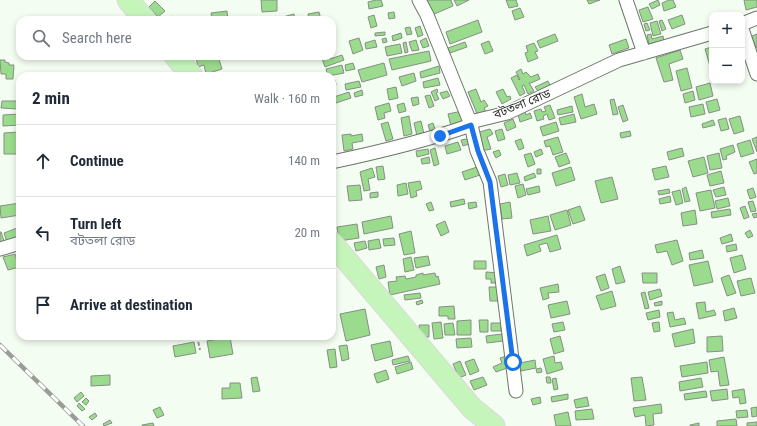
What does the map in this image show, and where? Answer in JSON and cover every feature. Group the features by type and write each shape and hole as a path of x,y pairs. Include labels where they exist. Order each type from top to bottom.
{"main road":[{"path":"128,0 142,16"},
{"path":"178,60 189,72"},
{"path":"336,248 472,408 494,426"}],"street":[{"path":"419,0 427,15 470,124 478,151 490,182 516,391"},
{"path":"626,0 644,53"},
{"path":"745,23 757,18"},
{"name":"বটতলা রোড","path":"336,161 440,136 470,124 507,113 619,60 709,34"},
{"path":"745,38 757,74"},
{"path":"0,249 16,244"}],"path":[{"path":"198,340 200,350"}],"building":[{"path":"261,0 277,0 277,11 262,12"},
{"path":"381,0 383,6 369,9 368,2"},
{"path":"426,0 451,0 453,6 432,15"},
{"path":"454,0 469,0 457,6"},
{"path":"506,0 516,0 518,6 509,8"},
{"path":"587,0 600,0 589,4"},
{"path":"658,0 660,5 652,9 649,4"},
{"path":"673,0 676,7 664,11 662,3"},
{"path":"744,0 757,0 757,7 746,10"},
{"path":"155,1 165,11 157,16 149,7"},
{"path":"648,7 653,19 643,22 639,10"},
{"path":"520,8 524,17 515,20 512,11"},
{"path":"227,11 228,16 211,16 211,13"},
{"path":"319,12 320,16 308,16 308,14"},
{"path":"394,12 395,18 389,19 388,13"},
{"path":"374,15 377,26 371,28 368,17"},
{"path":"682,15 685,24 672,29 668,20"},
{"path":"478,20 482,32 450,44 446,32"},
{"path":"662,20 666,29 662,31 659,21"},
{"path":"657,21 661,34 653,36 650,23"},
{"path":"647,23 650,30 646,31 644,24"},
{"path":"420,26 423,35 418,37 415,28"},
{"path":"410,27 412,34 407,35 405,28"},
{"path":"385,32 385,35 375,36 375,33"},
{"path":"401,33 402,38 393,41 392,36"},
{"path":"555,34 558,41 540,48 537,41"},
{"path":"651,34 652,39 663,36 664,41 649,44 647,35"},
{"path":"757,34 757,48 756,48 752,36"},
{"path":"359,38 363,50 353,54 349,41"},
{"path":"386,38 387,42 383,43 382,39"},
{"path":"426,38 429,46 423,48 420,41"},
{"path":"626,39 629,48 612,54 609,45"},
{"path":"375,40 377,47 366,49 365,43"},
{"path":"416,40 419,50 412,51 409,42"},
{"path":"489,41 493,51 485,54 481,44"},
{"path":"406,42 408,52 405,53 403,43"},
{"path":"465,42 467,47 450,53 448,48"},
{"path":"534,43 538,51 535,52 538,58 528,62 525,53 528,52 526,46"},
{"path":"400,44 402,53 387,56 385,47"},
{"path":"709,48 709,63 705,49"},
{"path":"680,50 683,59 669,64 673,80 664,82 656,58"},
{"path":"429,51 431,61 392,70 389,59"},
{"path":"342,55 344,60 325,67 322,60 336,60 336,57"},
{"path":"0,60 5,60 5,62 9,63 9,65 14,65 13,79 6,79 6,74 1,74"},
{"path":"196,60 219,60 222,69 212,72 206,72 204,65 198,67"},
{"path":"353,63 355,69 346,71 345,65"},
{"path":"384,63 387,75 362,82 358,70"},
{"path":"342,65 344,73 336,74 336,72 327,72 326,69"},
{"path":"439,66 440,73 421,78 420,72"},
{"path":"687,68 692,88 681,91 676,71"},
{"path":"521,69 523,74 526,72 531,77 538,74 540,79 529,83 534,91 528,94 524,85 522,86 525,93 520,96 511,78 517,75 519,80 520,79 516,72"},
{"path":"414,73 416,81 402,86 399,77"},
{"path":"438,78 440,85 424,88 423,82"},
{"path":"359,81 361,87 346,90 345,84"},
{"path":"548,81 550,85 538,91 535,87"},
{"path":"709,83 713,96 699,100 696,87"},
{"path":"396,87 398,98 389,100 387,89"},
{"path":"437,89 438,92 436,93 439,99 435,101 431,92"},
{"path":"476,89 481,102 484,100 488,106 484,108 486,112 478,116 468,92"},
{"path":"503,89 507,97 510,96 511,99 502,104 496,92"},
{"path":"362,90 363,95 355,97 354,93"},
{"path":"447,91 450,96 443,99 440,93"},
{"path":"693,91 695,100 685,103 683,94"},
{"path":"349,92 351,98 336,103 336,96"},
{"path":"582,94 585,107 594,104 597,114 581,119 574,97"},
{"path":"430,95 434,106 429,108 425,96"},
{"path":"418,97 419,104 413,106 411,98"},
{"path":"614,99 618,114 613,115 610,100"},
{"path":"717,99 720,110 709,113 706,102"},
{"path":"2,101 16,101 16,109 1,108"},
{"path":"389,103 391,111 384,113 385,118 378,120 375,107"},
{"path":"404,103 406,111 399,113 397,105"},
{"path":"703,104 705,114 691,117 689,107"},
{"path":"550,105 555,118 549,120 547,114 543,116 544,119 537,121 534,111 541,109 542,112 546,111 544,107"},
{"path":"623,105 628,120 623,122 618,107"},
{"path":"572,106 573,112 558,115 557,110"},
{"path":"462,111 464,123 451,126 448,114"},
{"path":"525,112 526,115 530,113 532,118 520,122 518,114"},
{"path":"16,114 16,125 3,126 3,115"},
{"path":"574,114 576,122 561,125 559,118"},
{"path":"409,116 412,134 404,136 401,118"},
{"path":"740,116 744,131 734,134 729,119"},
{"path":"726,118 729,129 721,131 718,120"},
{"path":"513,119 516,127 507,131 504,123"},
{"path":"713,120 715,125 703,128 702,124"},
{"path":"421,121 424,134 417,136 414,123"},
{"path":"388,122 393,139 386,141 381,124"},
{"path":"556,122 559,131 543,136 540,127"},
{"path":"433,123 436,132 431,134 428,125"},
{"path":"490,129 493,134 487,137 491,149 481,151 476,133"},
{"path":"502,129 505,139 498,141 495,131"},
{"path":"630,131 631,136 621,138 620,133"},
{"path":"16,132 16,154 4,154 4,133"},
{"path":"351,134 351,136 362,134 363,141 352,143 353,149 344,151 342,135"},
{"path":"558,137 563,152 553,155 550,146 546,147 544,141"},
{"path":"757,137 757,152 752,139"},
{"path":"467,139 469,144 463,146 461,140"},
{"path":"521,139 524,148 519,150 515,141"},
{"path":"750,140 754,153 741,157 737,144"},
{"path":"458,142 461,150 447,154 445,146"},
{"path":"733,145 735,152 726,156 727,159 723,160 720,149"},
{"path":"435,148 439,164 434,166 430,150"},
{"path":"682,148 684,156 669,160 667,152"},
{"path":"428,149 429,154 417,157 416,151"},
{"path":"541,149 543,154 536,157 534,152"},
{"path":"499,150 501,155 496,158 493,152"},
{"path":"531,153 535,164 528,167 524,155"},
{"path":"566,153 570,163 559,167 555,157"},
{"path":"719,153 722,168 710,170 707,156"},
{"path":"429,157 430,163 422,164 421,159"},
{"path":"704,157 708,173 693,177 688,161"},
{"path":"757,159 757,173 754,174 749,162"},
{"path":"383,166 385,179 378,180 376,167"},
{"path":"666,166 669,177 655,180 652,169"},
{"path":"477,167 480,175 465,180 462,172"},
{"path":"571,167 575,180 556,186 552,173"},
{"path":"372,168 375,177 368,179 370,190 364,191 360,172"},
{"path":"537,169 541,169 541,174 537,174"},
{"path":"721,171 724,183 710,186 707,175"},
{"path":"517,173 520,183 510,185 508,175"},
{"path":"534,173 536,177 525,181 524,177"},
{"path":"505,174 508,185 501,187 498,176"},
{"path":"612,177 618,199 601,203 595,181"},
{"path":"420,181 422,189 416,191 417,196 411,198 408,183"},
{"path":"406,183 408,194 398,196 397,185"},
{"path":"523,184 526,195 518,198 515,186"},
{"path":"360,185 362,200 349,201 347,186"},
{"path":"539,186 540,192 528,195 526,189"},
{"path":"686,187 690,201 685,202 682,189"},
{"path":"724,187 726,195 716,197 713,190"},
{"path":"753,188 756,197 750,199 747,190"},
{"path":"669,189 670,193 659,195 658,191"},
{"path":"680,190 683,203 676,205 672,192"},
{"path":"711,190 715,208 700,211 696,193"},
{"path":"378,192 378,197 370,198 370,193"},
{"path":"670,196 671,202 660,204 659,199"},
{"path":"728,198 730,206 717,209 715,201"},
{"path":"464,199 465,204 451,207 450,202"},
{"path":"753,201 756,211 751,212 748,202"},
{"path":"431,202 434,210 429,211 426,204"},
{"path":"476,202 477,207 469,209 468,203"},
{"path":"510,202 512,218 502,219 500,204"},
{"path":"16,204 16,216 1,218 0,206"},
{"path":"580,206 585,220 573,224 568,210"},
{"path":"745,206 749,217 744,219 740,208"},
{"path":"730,209 731,215 712,218 711,212"},
{"path":"567,210 571,225 555,230 550,215"},
{"path":"695,210 697,224 683,226 681,213"},
{"path":"757,213 757,217 754,218 752,214"},
{"path":"391,216 393,228 364,234 362,222"},
{"path":"548,216 551,231 533,234 530,220"},
{"path":"445,221 449,232 441,236 436,225"},
{"path":"357,224 359,238 339,241 337,227"},
{"path":"16,228 16,239 7,242 4,233"},
{"path":"750,230 753,236 748,238 745,233"},
{"path":"411,231 415,253 404,255 399,234"},
{"path":"0,232 4,241 0,243"},
{"path":"731,234 733,241 722,244 720,238"},
{"path":"557,235 561,249 550,252 547,243 539,245 541,251 527,256 524,245"},
{"path":"394,238 395,245 384,246 383,239"},
{"path":"379,239 381,248 369,250 368,241"},
{"path":"677,240 683,261 672,265 667,251 657,253 655,245"},
{"path":"365,241 367,248 356,251 354,243"},
{"path":"736,244 737,250 727,252 726,246"},
{"path":"702,250 704,258 690,260 689,253"},
{"path":"15,254 16,268 8,270 3,257"},
{"path":"742,255 746,269 734,273 730,258"},
{"path":"428,256 430,265 416,268 414,258"},
{"path":"411,257 414,270 405,272 403,259"},
{"path":"474,261 486,261 486,269 474,269"},
{"path":"708,261 713,282 694,286 689,265"},
{"path":"384,265 386,277 379,279 376,267"},
{"path":"620,266 625,282 616,284 612,269"},
{"path":"486,272 499,273 499,283 491,283 491,279 486,279"},
{"path":"423,273 423,275 435,273 436,277 438,276 440,284 390,295 388,282 397,281 396,277 405,276 406,279 416,277 416,275"},
{"path":"642,273 657,273 657,283 643,283"},
{"path":"605,274 609,288 601,291 596,277"},
{"path":"729,275 736,293 727,296 721,278"},
{"path":"751,278 755,293 741,296 737,281"},
{"path":"558,284 559,292 548,293 549,298 543,300 540,288"},
{"path":"489,287 498,287 498,301 490,301"},
{"path":"660,289 662,296 650,300 648,292"},
{"path":"612,291 616,306 601,310 596,296"},
{"path":"645,292 649,308 645,309 641,293"},
{"path":"420,293 421,298 405,300 404,295"},
{"path":"422,300 423,303 417,305 416,302"},
{"path":"567,301 570,314 551,318 548,305"},
{"path":"662,301 662,305 655,306 654,303"},
{"path":"705,302 706,312 714,310 716,315 699,319 696,303"},
{"path":"454,306 455,319 448,319 448,316 439,316 439,307"},
{"path":"734,308 737,318 725,321 723,311"},
{"path":"365,309 370,335 346,341 340,314"},
{"path":"659,310 660,317 648,320 646,313"},
{"path":"673,312 675,320 684,318 686,324 670,327 667,313"},
{"path":"471,320 471,335 457,335 457,321"},
{"path":"479,320 488,320 488,332 480,332"},
{"path":"441,322 443,338 434,339 432,323"},
{"path":"563,322 565,330 554,332 552,324"},
{"path":"659,322 660,331 654,332 652,323"},
{"path":"453,323 455,335 445,335 444,324"},
{"path":"491,323 501,323 501,331 491,331"},
{"path":"419,325 429,325 429,337 420,337"},
{"path":"693,329 695,343 675,347 672,334"},
{"path":"502,334 503,341 487,343 486,336"},
{"path":"560,336 564,351 554,354 550,339"},
{"path":"722,336 723,351 707,352 707,337"},
{"path":"471,338 472,347 457,348 456,339"},
{"path":"231,340 233,354 210,358 207,341"},
{"path":"390,341 393,356 375,361 371,345"},
{"path":"194,342 196,353 175,357 173,346"},
{"path":"347,345 349,359 342,361 339,346"},
{"path":"335,349 337,367 330,368 327,350"},
{"path":"408,356 410,361 393,365 392,360"},
{"path":"506,356 510,367 496,372 493,367 502,363 500,358"},
{"path":"554,356 555,363 561,362 563,369 547,374 543,359"},
{"path":"724,357 729,385 720,386 718,371 711,372 709,360"},
{"path":"474,359 479,371 470,375 465,362"},
{"path":"535,360 536,368 521,371 520,363"},
{"path":"460,361 466,375 459,378 453,364"},
{"path":"411,362 413,369 397,374 395,367"},
{"path":"707,362 708,373 682,377 680,366"},
{"path":"541,368 542,372 537,373 536,369"},
{"path":"386,370 389,379 377,383 374,374"},
{"path":"110,375 110,385 91,386 91,376"},
{"path":"257,377 260,391 253,392 251,378"},
{"path":"483,377 487,385 474,390 470,381"},
{"path":"546,377 550,377 551,383 547,383"},
{"path":"642,377 646,400 634,401 631,378"},
{"path":"556,378 558,389 554,390 552,379"},
{"path":"701,378 703,387 680,391 679,382"},
{"path":"230,383 240,383 242,398 222,399 222,388 230,388"},
{"path":"727,389 728,399 712,401 710,391"},
{"path":"744,389 746,403 740,404 739,397 733,398 732,391"},
{"path":"706,391 707,397 685,400 684,394"},
{"path":"81,392 84,396 77,402 74,398"},
{"path":"568,394 568,399 552,402 551,397"},
{"path":"540,397 541,403 533,405 531,399"},
{"path":"587,397 589,406 576,408 574,400"},
{"path":"86,398 89,401 86,405 82,402"},
{"path":"79,403 85,409 82,411 77,406"},
{"path":"661,404 662,413 653,414 654,425 646,426 645,415 635,417 633,408"},
{"path":"160,407 164,415 157,418 153,410"},
{"path":"757,407 757,416 752,417 751,408"},
{"path":"592,409 594,419 576,420 575,411"},
{"path":"747,410 748,417 737,418 736,411"},
{"path":"568,412 571,426 556,426 554,415"},
{"path":"95,413 97,416 92,420 89,417"},
{"path":"736,419 737,426 717,426 717,421"},
{"path":"110,420 112,423 104,426 103,424"},
{"path":"757,422 757,426 747,426 747,423"},
{"path":"153,423 154,426 142,426 142,425"},
{"path":"699,423 699,426 690,426 690,425"}],"railway":[{"path":"0,345 83,426"}],"route":[{"path":"440,136 471,125 478,151 490,182 513,362"}]}
